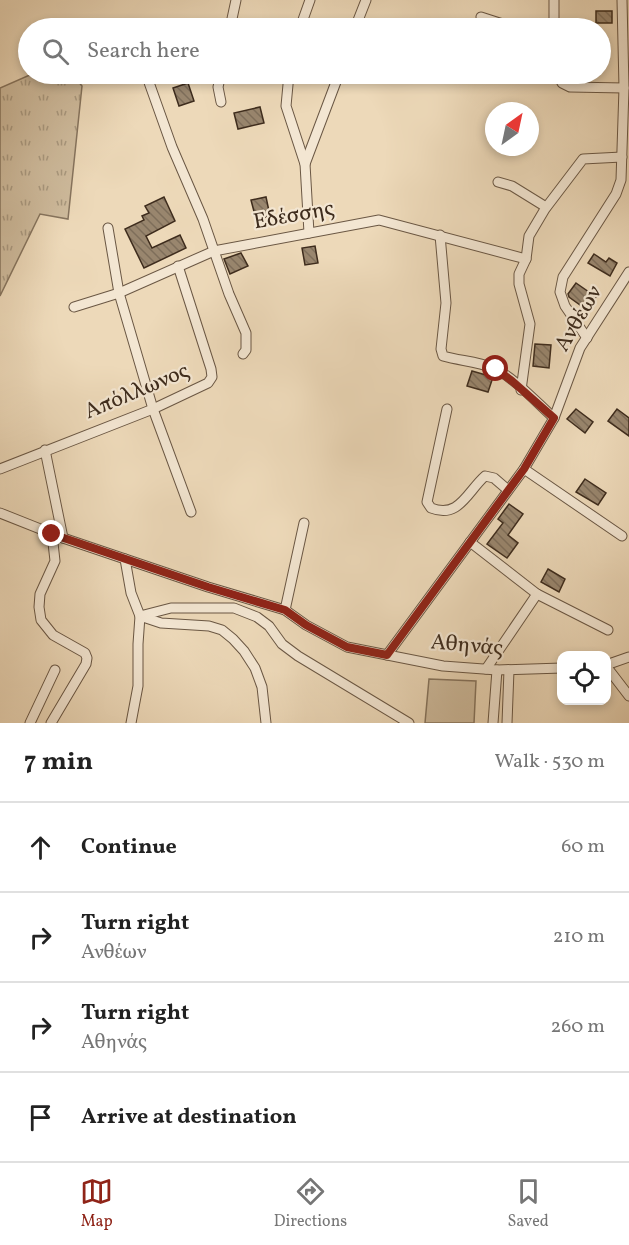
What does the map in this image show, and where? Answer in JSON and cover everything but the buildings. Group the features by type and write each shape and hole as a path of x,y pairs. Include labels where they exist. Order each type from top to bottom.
{"street":[{"path":"232,18 236,0"},
{"path":"304,18 310,0"},
{"path":"359,18 366,0"},
{"path":"554,0 554,18"},
{"path":"587,338 565,306 560,292 563,277 616,194 621,180 626,121 622,0"},
{"path":"150,84 172,147 203,219 229,294 246,333 246,350 243,354"},
{"path":"219,84 221,102"},
{"path":"288,84 286,106 305,164 309,233"},
{"path":"305,164 335,84"},
{"path":"564,84 570,87 624,88"},
{"path":"521,390 530,324 519,284 519,274 526,259 529,236 546,207 583,159 622,157"},
{"path":"498,182 512,186 546,207"},
{"name":"Εδέσσης","path":"74,307 118,293 214,251 379,220 526,259"},
{"path":"108,228 118,293 153,409 191,512"},
{"path":"440,235 446,303 441,349 444,356 496,369 554,418"},
{"name":"Απόλλωνος","path":"0,469 153,409 208,383 212,377 178,266"},
{"name":"Ανθέων","path":"387,655 524,469 554,418 580,348 629,272"},
{"path":"447,409 427,502 431,508 445,512 455,508 485,476 494,478 508,490"},
{"path":"45,450 63,538"},
{"path":"524,469 622,536"},
{"name":"Αθηνάς","path":"0,513 63,538 285,610 306,625 347,647 443,666 497,670 557,668"},
{"path":"285,610 304,523"},
{"path":"51,723 86,664 87,658 85,653 53,634 41,620 40,594 54,561 52,534"},
{"path":"470,542 537,594 608,630"},
{"path":"125,559 131,593 140,616 138,686 131,723"},
{"path":"486,669 537,594"},
{"path":"140,616 171,608 234,608 249,613 268,626 282,644 298,656 409,723"},
{"path":"140,616 161,623 209,626 222,630 233,639 255,668 262,687 266,723"},
{"path":"611,664 629,657"},
{"path":"30,723 55,670"},
{"path":"493,723 497,670"},
{"path":"507,723 509,670"},
{"path":"611,673 629,696"}],"green space":[{"path":"18,80 18,84 80,84 82,86 68,219 40,214 0,296 0,88"},
{"path":"429,679 476,681 474,723 425,723"}],"route":[{"path":"52,534 208,587 285,610 306,625 347,647 387,655 524,469 542,443 554,418 496,369"}]}
